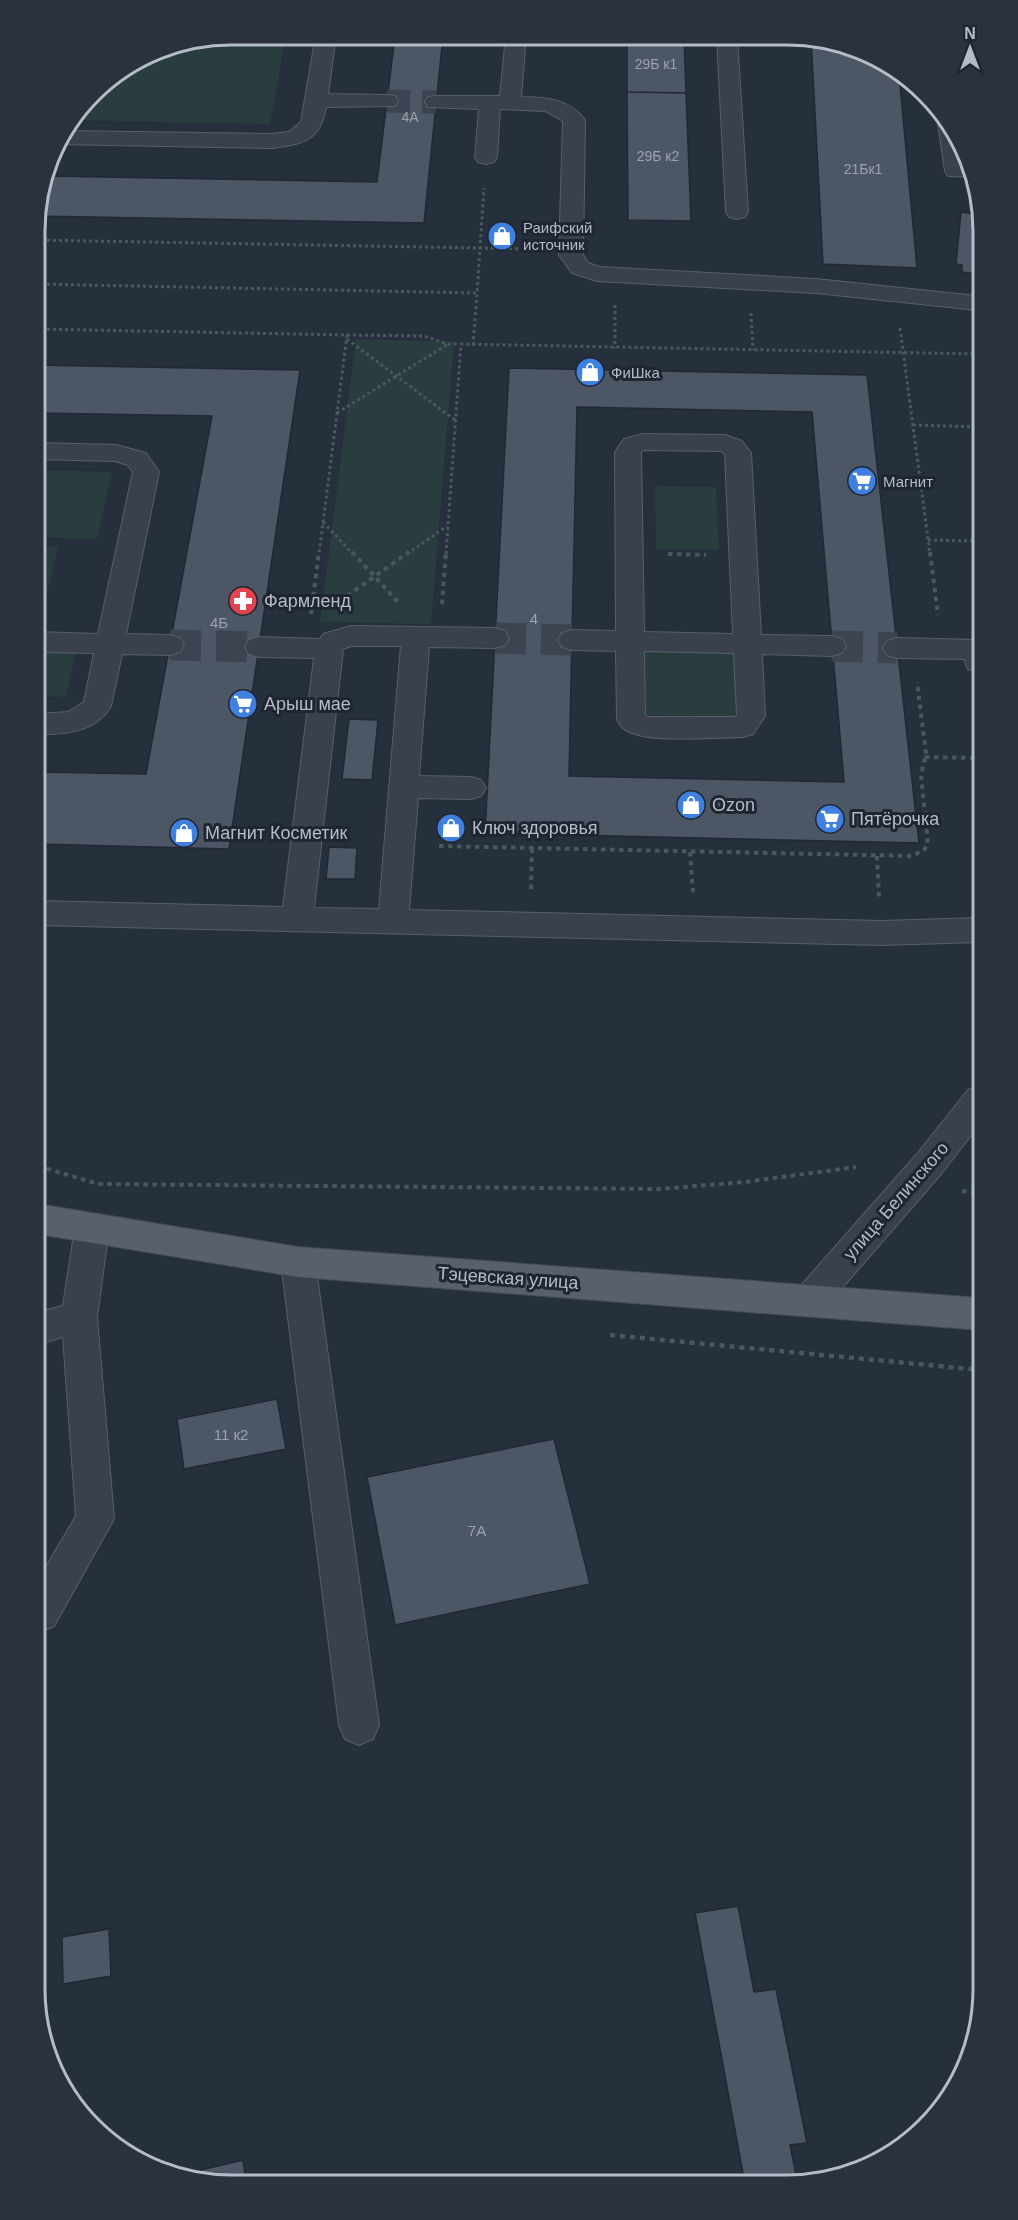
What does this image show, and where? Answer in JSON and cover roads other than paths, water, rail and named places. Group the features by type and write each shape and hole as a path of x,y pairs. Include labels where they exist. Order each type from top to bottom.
{"main road":[{"name":"Тэцевская улица","path":"45,1220 298,1262 973,1313"}],"street":[{"path":"70,138 284,141 295,138 308,130 312,124 324,45"},
{"path":"486,157 514,45"},
{"path":"727,45 737,212"},
{"path":"316,100 387,101"},
{"path":"436,102 553,106 568,112 574,120 571,250 572,259 580,268 597,274 816,286 973,303"},
{"path":"952,147 956,171 963,171"},
{"path":"637,443 725,443 737,451 751,716 747,725 738,729 639,725 631,719 629,642 628,452 637,443"},
{"path":"45,451 116,453 137,459 146,471 97,706 89,714 70,723 45,724"},
{"path":"259,647 315,639 333,641 351,636 495,638"},
{"path":"393,921 404,787 429,637"},
{"path":"297,919 315,639"},
{"path":"572,640 832,646"},
{"path":"45,642 170,645"},
{"path":"897,648 973,650"},
{"path":"404,787 471,788"},
{"path":"45,912 882,933 973,930"},
{"name":"улица Белинского","path":"810,1300 929,1164 973,1109"},
{"path":"45,1604 95,1519 79,1317 92,1228"},
{"path":"298,1262 359,1725"},
{"path":"45,1326 79,1317"}],"tunnel":[{"path":"387,101 436,102"},
{"path":"495,638 572,640"},
{"path":"170,645 259,647"},
{"path":"832,646 897,648"}],"place":[{"name":"Раифский источник","path":"502,236"},
{"name":"ФиШка","path":"590,372"},
{"name":"Магнит","path":"862,481"},
{"name":"Фармленд","path":"243,601"},
{"name":"Арыш мае","path":"243,704"},
{"name":"Ozon","path":"691,805"},
{"name":"Пятёрочка","path":"830,819"},
{"name":"Ключ здоровья","path":"451,828"},
{"name":"Магнит Косметик","path":"184,833"}]}
